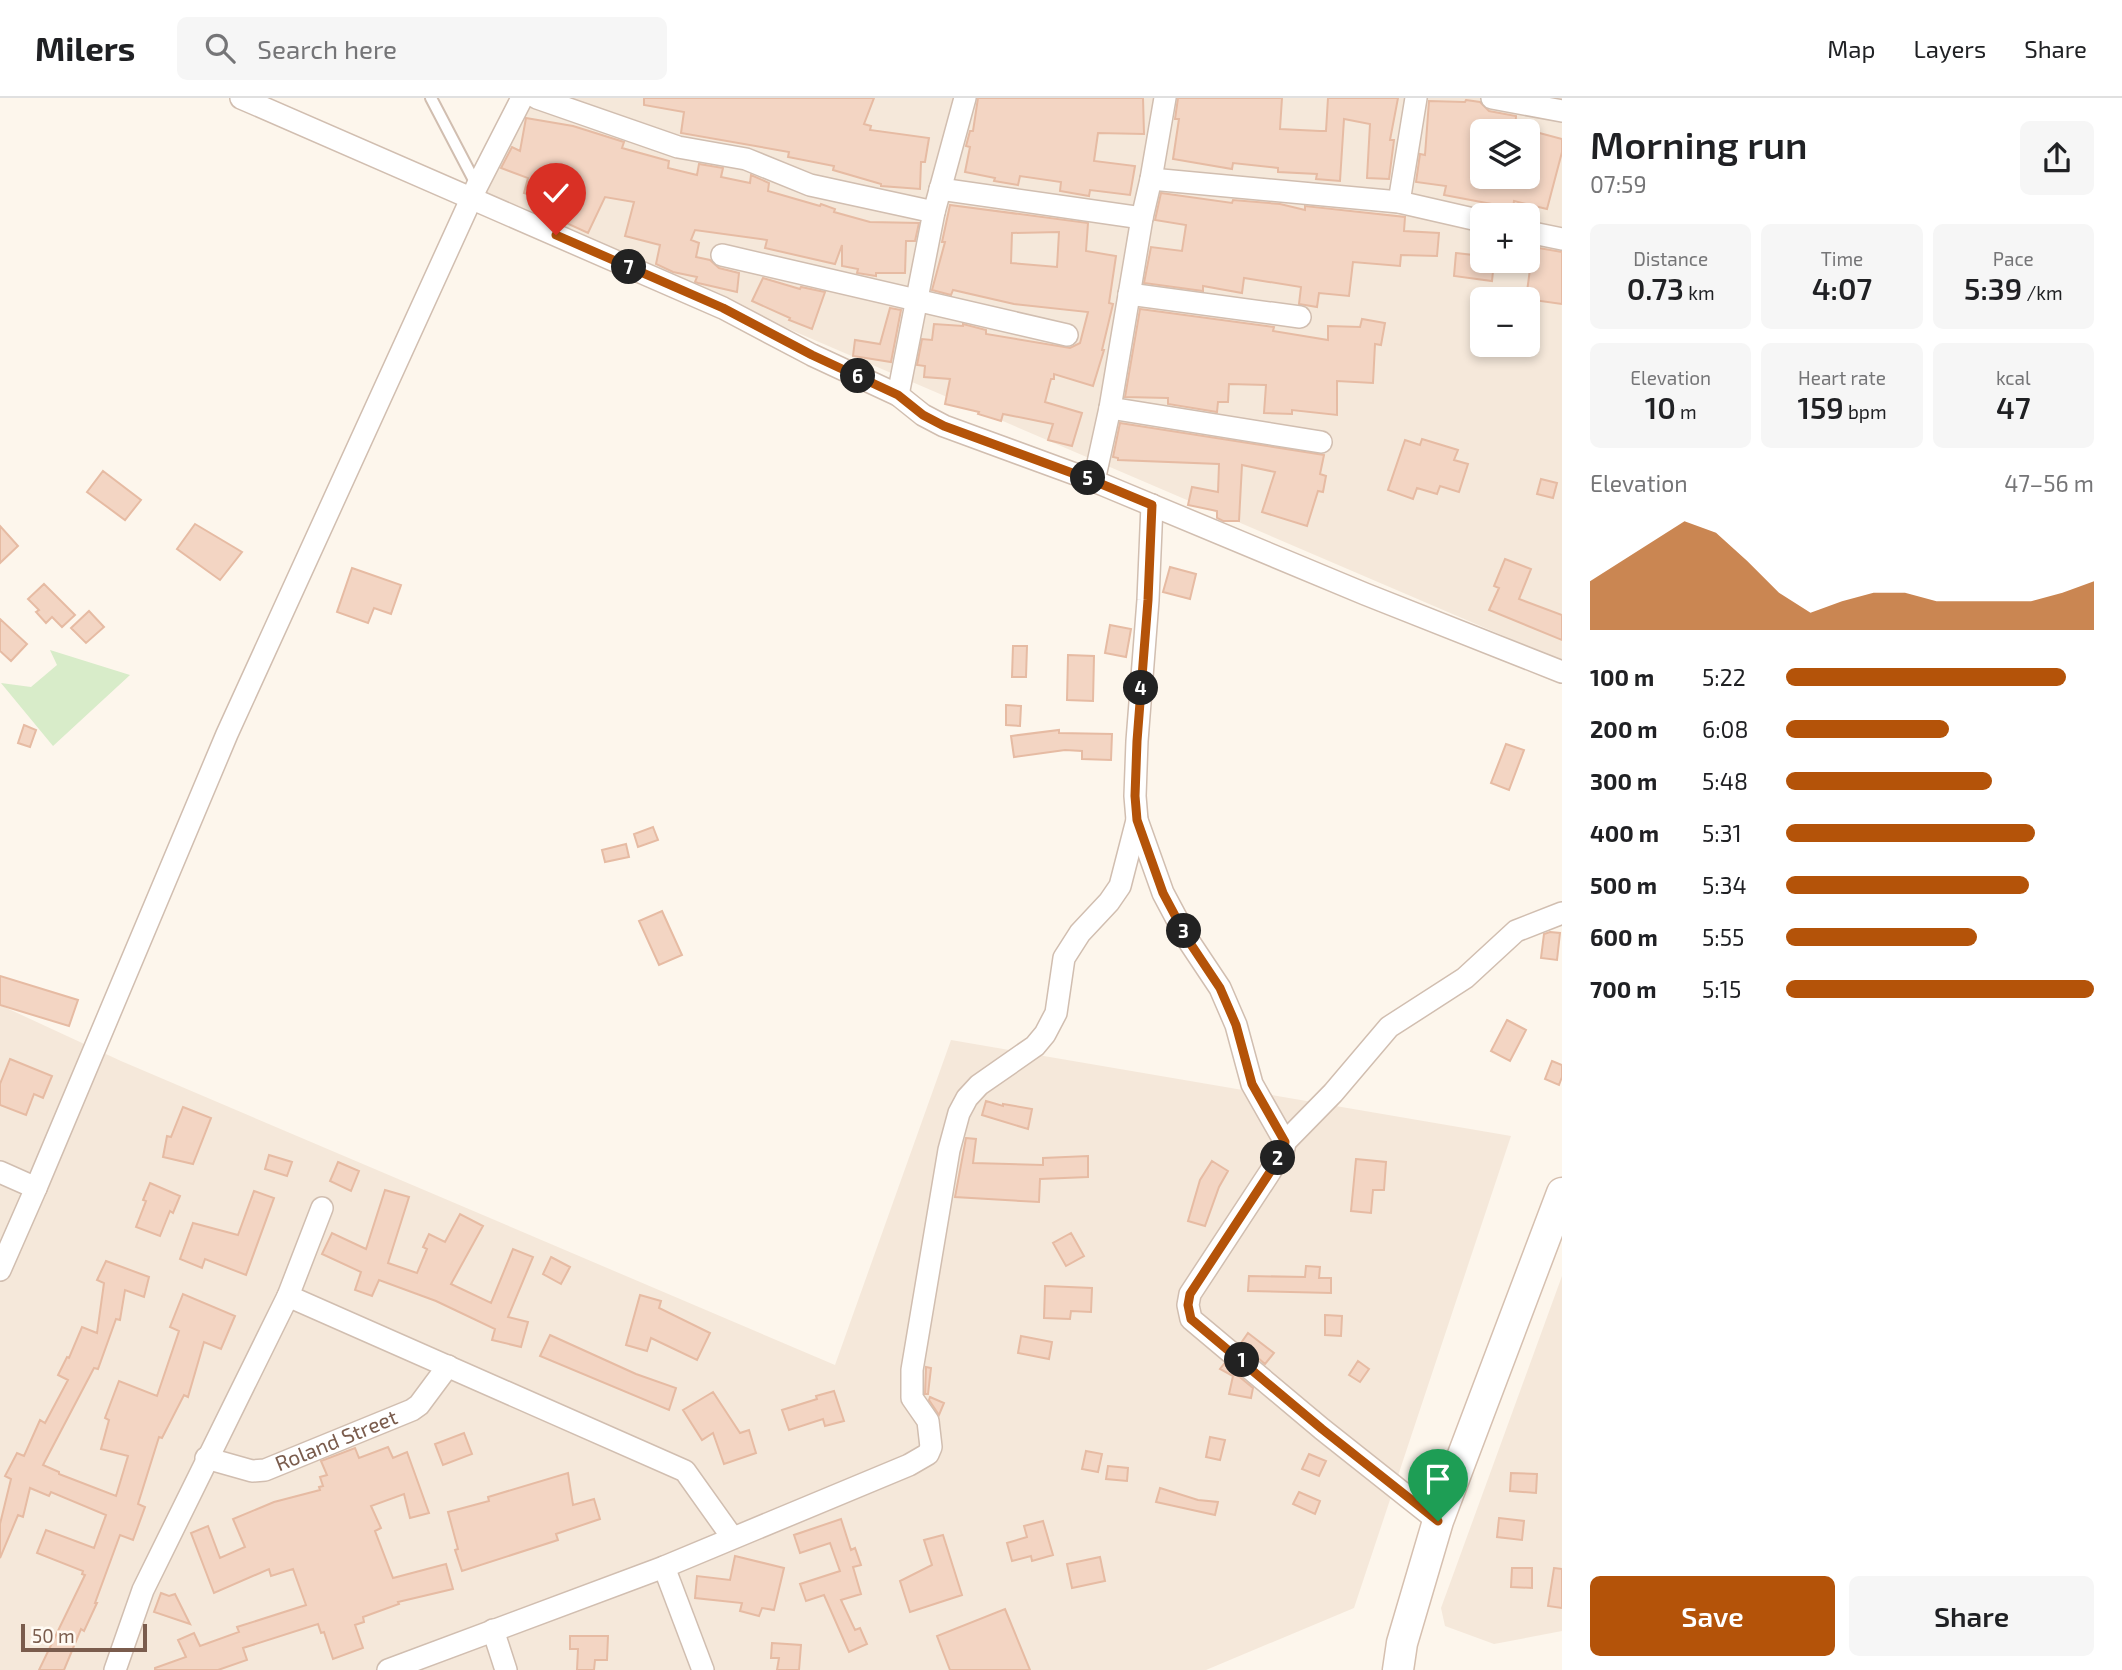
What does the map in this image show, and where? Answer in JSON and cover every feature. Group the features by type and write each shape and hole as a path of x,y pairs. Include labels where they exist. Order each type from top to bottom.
{"street":[{"path":"241,98 475,192 723,308 812,355 898,395 923,415 944,426 1094,481 1352,589 1562,672"},
{"path":"0,1270 227,734 475,192 522,98"},
{"path":"537,98 678,147 746,159 810,185 934,212"},
{"path":"898,395 934,212 965,98"},
{"path":"1094,481 1110,408 1165,98"},
{"path":"1399,202 1416,98"},
{"path":"1492,98 1562,111"},
{"path":"1152,179 1399,202 1470,218"},
{"path":"940,190 1142,218"},
{"path":"1540,234 1562,239"},
{"path":"722,255 1067,335"},
{"path":"1129,294 1300,317"},
{"path":"1110,408 1321,442"},
{"path":"1152,505 1137,741 1137,820 1163,893 1188,940 1220,988 1236,1025 1252,1084 1285,1142"},
{"path":"388,1670 664,1567 909,1465 928,1454 931,1447 930,1428 912,1398 912,1370 949,1150 959,1113 967,1098 979,1085 1035,1046 1045,1034 1056,1013 1064,958 1080,933 1120,886 1137,820"},
{"path":"1438,1521 1322,1429 1191,1319 1188,1305 1190,1294 1270,1172 1285,1142 1333,1093 1390,1027 1465,978 1516,931 1562,912"},
{"path":"0,1172 36,1188"},
{"path":"1398,1670 1402,1643 1438,1521 1562,1193"},
{"path":"115,1670 143,1590 288,1296 323,1208"},
{"path":"288,1296 685,1471 732,1537"},
{"name":"Roland Street","path":"206,1458 252,1471 265,1470 412,1410 419,1405 448,1366"},
{"path":"664,1567 703,1670"},
{"path":"493,1630 506,1670"}],"lane":[{"path":"431,98 475,192"}],"shaded area":[{"path":"517,98 1562,98 1562,661 474,194"},
{"path":"0,1005 121,1061 835,1365 951,1040 1511,1136 1354,1608 1206,1670 0,1670"},
{"path":"1562,1276 1562,1631 1494,1644 1445,1626 1441,1608"}],"green space":[{"path":"50,650 130,675 53,746 1,683 31,687 57,665"}],"building":[{"path":"644,98 874,98 864,124 871,126 870,130 929,138 925,162 921,162 920,189 881,186 833,170 834,166 788,157 789,152 681,133 684,112 644,105"},
{"path":"978,98 1143,98 1144,134 1098,133 1094,161 1135,166 1130,195 1090,190 1089,196 1060,191 1061,182 1020,176 1018,185 965,172 970,147 966,146 970,131 973,131"},
{"path":"1178,98 1282,98 1280,129 1326,131 1328,98 1398,98 1390,140 1394,140 1389,179 1367,178 1370,124 1344,119 1340,181 1316,179 1317,174 1278,172 1278,168 1233,163 1232,169 1173,159 1179,119 1175,119"},
{"path":"1429,101 1480,102 1489,111 1516,116 1516,119 1470,119 1470,189 1540,189 1540,133 1562,139 1562,152 1547,209 1540,207 1540,203 1486,203 1444,195 1446,186 1416,182 1420,154 1425,155"},
{"path":"526,118 573,126 624,142 622,148 669,161 668,168 697,175 699,164 723,168 721,177 750,183 751,175 769,183 768,191 820,206 821,204 835,209 834,212 870,222 919,223 915,241 906,241 905,273 876,273 876,276 857,273 858,269 842,266 842,245 835,264 765,248 767,240 695,230 691,240 699,243 696,257 710,260 719,268 739,273 737,292 695,282 697,277 673,272 656,264 660,245 625,236 634,202 605,197 588,233 549,215 556,202 524,193 528,178 501,168 512,147 520,151"},
{"path":"1161,193 1232,203 1233,200 1280,204 1305,210 1305,206 1405,217 1404,231 1439,233 1437,256 1401,255 1400,266 1353,262 1349,296 1319,293 1317,307 1299,304 1301,287 1244,278 1242,293 1203,286 1203,291 1144,283 1151,247 1182,251 1186,225 1155,220"},
{"path":"950,205 1088,223 1086,251 1116,256 1109,303 1113,304 1104,350 1093,386 1054,374 1045,402 1082,413 1072,446 1048,440 1053,424 1003,414 1001,421 978,414 979,412 945,404 950,379 924,377 925,366 917,365 922,339 932,340 934,324 963,324 986,330 986,334 1070,348 1080,343 1088,312 1014,304 953,290 951,295 932,290 945,242 942,242","holes":["1059,232 1057,267 1011,263 1012,233"]},
{"path":"1540,248 1562,252 1562,304 1540,301 1540,287 1528,287 1530,273 1540,273"},
{"path":"1456,253 1470,255 1470,273 1493,273 1492,281 1454,276"},
{"path":"763,278 800,289 801,287 825,292 812,329 752,301"},
{"path":"890,308 901,310 891,362 853,356 855,340 880,344"},
{"path":"1140,309 1274,327 1273,331 1328,340 1328,326 1360,327 1362,319 1385,323 1381,345 1375,344 1373,383 1337,381 1337,415 1292,410 1292,414 1264,413 1266,385 1229,384 1228,402 1218,402 1217,412 1168,404 1168,398 1125,397"},
{"path":"1120,423 1324,455 1320,474 1326,476 1323,492 1318,491 1307,526 1262,512 1275,472 1242,465 1239,521 1223,521 1217,518 1217,511 1188,505 1192,487 1218,492 1219,464 1118,460 1113,457"},
{"path":"1422,439 1458,450 1454,460 1468,464 1459,492 1440,486 1437,494 1417,488 1413,499 1388,490 1405,440 1420,445"},
{"path":"103,471 141,500 125,520 87,492"},
{"path":"1541,479 1557,483 1553,498 1537,494"},
{"path":"195,524 242,552 220,580 177,549"},
{"path":"0,526 18,546 0,563"},
{"path":"1505,559 1531,569 1519,599 1562,615 1562,640 1489,610 1499,588 1494,586"},
{"path":"1170,567 1196,574 1190,599 1163,592"},
{"path":"352,568 401,585 391,614 374,608 368,623 337,612"},
{"path":"44,584 75,615 62,627 52,617 46,623 36,612 39,610 28,599"},
{"path":"89,611 104,627 86,643 71,628"},
{"path":"0,619 27,644 11,661 0,651"},
{"path":"1110,625 1131,629 1126,657 1105,653"},
{"path":"1013,646 1027,646 1026,677 1012,677"},
{"path":"1068,655 1094,656 1093,701 1067,700"},
{"path":"1006,705 1021,706 1020,726 1006,725"},
{"path":"24,725 36,730 30,747 18,743"},
{"path":"1059,730 1059,733 1112,734 1111,760 1082,759 1082,751 1065,750 1014,757 1011,736"},
{"path":"1506,744 1524,750 1509,790 1491,783"},
{"path":"653,827 658,840 638,847 634,834"},
{"path":"626,844 629,857 605,862 602,850"},
{"path":"662,911 682,955 659,965 639,921"},
{"path":"1560,933 1557,960 1541,958 1544,934"},
{"path":"0,976 78,1000 69,1026 0,1005"},
{"path":"1507,1020 1526,1030 1510,1061 1491,1051"},
{"path":"10,1059 52,1076 43,1098 34,1094 26,1115 0,1105 0,1084"},
{"path":"1552,1061 1562,1065 1559,1085 1545,1079"},
{"path":"986,1101 1032,1109 1028,1129 982,1115"},
{"path":"183,1107 211,1118 193,1164 163,1157 167,1136 171,1137"},
{"path":"966,1138 976,1139 973,1163 1043,1165 1043,1158 1088,1156 1088,1177 1040,1179 1039,1202 955,1197"},
{"path":"269,1155 292,1162 287,1176 265,1169"},
{"path":"1356,1159 1386,1162 1384,1190 1373,1190 1371,1213 1351,1211"},
{"path":"1212,1161 1228,1171 1219,1187 1205,1226 1188,1221 1200,1180"},
{"path":"338,1162 359,1171 351,1191 330,1181"},
{"path":"150,1183 180,1196 173,1213 170,1211 160,1236 136,1227"},
{"path":"385,1190 409,1197 388,1263 417,1273 427,1249 423,1247 429,1234 445,1242 460,1214 483,1226 451,1284 491,1303 513,1249 533,1257 508,1317 528,1322 521,1347 492,1340 495,1329 436,1301 379,1280 372,1296 355,1290 361,1272 322,1254 332,1233 366,1249"},
{"path":"254,1191 274,1198 246,1275 205,1259 202,1268 180,1259 193,1223 238,1235"},
{"path":"1071,1233 1084,1256 1066,1266 1053,1243"},
{"path":"551,1257 570,1267 561,1284 543,1274"},
{"path":"106,1261 149,1277 144,1297 125,1290 120,1320 116,1319 98,1369 94,1368 43,1465 59,1474 116,1496 128,1456 101,1449 109,1420 105,1418 119,1381 157,1396 179,1331 170,1327 183,1294 235,1316 221,1349 204,1342 188,1397 184,1395 162,1438 159,1437 138,1504 145,1507 133,1540 120,1535 97,1603 84,1631 81,1629 64,1670 39,1670 85,1575 82,1574 83,1571 37,1553 46,1530 94,1548 106,1515 51,1492 49,1496 30,1488 23,1517 18,1515 0,1558 0,1524 11,1479 5,1476 17,1453 24,1456 40,1420 45,1423 68,1380 58,1375 67,1357 69,1358 82,1327 97,1333 104,1283 97,1280"},
{"path":"1306,1266 1320,1267 1319,1278 1331,1278 1331,1293 1248,1291 1249,1276 1305,1277"},
{"path":"1045,1286 1092,1288 1091,1312 1071,1311 1070,1319 1044,1318"},
{"path":"640,1295 661,1301 659,1308 710,1333 697,1360 651,1338 647,1351 626,1345"},
{"path":"1325,1315 1342,1316 1341,1336 1325,1335"},
{"path":"1248,1333 1274,1353 1265,1364 1241,1343"},
{"path":"550,1335 636,1374 676,1388 669,1410 540,1356"},
{"path":"1021,1336 1052,1342 1049,1359 1018,1353"},
{"path":"1358,1361 1369,1369 1360,1382 1349,1375"},
{"path":"1224,1364 1253,1388 1251,1398 1229,1394 1233,1376 1220,1369"},
{"path":"926,1367 931,1368 928,1394 925,1394"},
{"path":"834,1391 844,1421 825,1426 823,1419 789,1430 782,1410"},
{"path":"713,1392 740,1433 749,1430 756,1453 724,1464 713,1433 702,1440 683,1410"},
{"path":"930,1397 944,1403 939,1415 929,1400"},
{"path":"464,1433 472,1454 443,1465 435,1444"},
{"path":"1210,1437 1225,1440 1220,1460 1206,1457"},
{"path":"388,1447 393,1458 407,1452 429,1513 410,1518 404,1494 371,1506 381,1528 375,1531 393,1578 446,1564 453,1589 398,1602 399,1604 363,1617 364,1622 355,1625 363,1648 333,1659 324,1632 321,1633 318,1624 243,1648 247,1660 218,1670 155,1670 186,1657 178,1640 194,1633 200,1646 239,1632 237,1627 306,1605 293,1569 271,1576 269,1569 214,1593 191,1533 208,1526 220,1558 245,1547 233,1519 274,1502 320,1490 319,1487 323,1486 320,1477 327,1475 321,1461 355,1448 359,1458"},
{"path":"1086,1451 1102,1454 1098,1472 1082,1469"},
{"path":"1309,1454 1326,1461 1319,1476 1302,1469"},
{"path":"1108,1466 1128,1468 1127,1481 1106,1479"},
{"path":"568,1473 573,1505 594,1499 600,1519 556,1534 558,1540 462,1571 448,1512 489,1501 488,1497"},
{"path":"1511,1473 1537,1474 1536,1493 1510,1491"},
{"path":"1160,1488 1198,1500 1218,1502 1215,1515 1156,1502"},
{"path":"1299,1492 1320,1501 1315,1514 1293,1504"},
{"path":"1499,1518 1524,1521 1522,1540 1497,1537"},
{"path":"841,1519 851,1550 855,1548 861,1565 853,1567 861,1594 841,1600 855,1630 860,1628 867,1644 849,1652 824,1595 806,1601 800,1584 840,1571 830,1543 800,1553 794,1535"},
{"path":"1043,1521 1053,1555 1032,1561 1031,1556 1012,1561 1007,1543 1027,1537 1024,1526"},
{"path":"943,1535 962,1595 910,1612 900,1581 932,1565 924,1540"},
{"path":"735,1556 784,1568 774,1610 762,1608 759,1616 740,1611 742,1603 695,1598 697,1576 730,1580"},
{"path":"1100,1557 1105,1581 1072,1588 1067,1564"},
{"path":"1512,1568 1532,1568 1532,1588 1511,1587"},
{"path":"1554,1568 1562,1569 1562,1608 1548,1606"},
{"path":"161,1593 169,1596 175,1594 190,1624 154,1612"},
{"path":"1005,1609 1030,1670 950,1670 937,1636"},
{"path":"570,1636 608,1636 607,1660 595,1660 594,1670 577,1670 578,1649 570,1649"},
{"path":"772,1643 801,1645 799,1670 777,1670 779,1658 771,1658"}],"route":[{"path":"556,235 723,308 812,355 898,395 923,415 944,426 1152,505 1135,777 1137,820 1163,893 1188,940 1220,988 1236,1025 1252,1084 1285,1142 1270,1172 1190,1294 1188,1305 1191,1319 1322,1429 1438,1521"}]}
